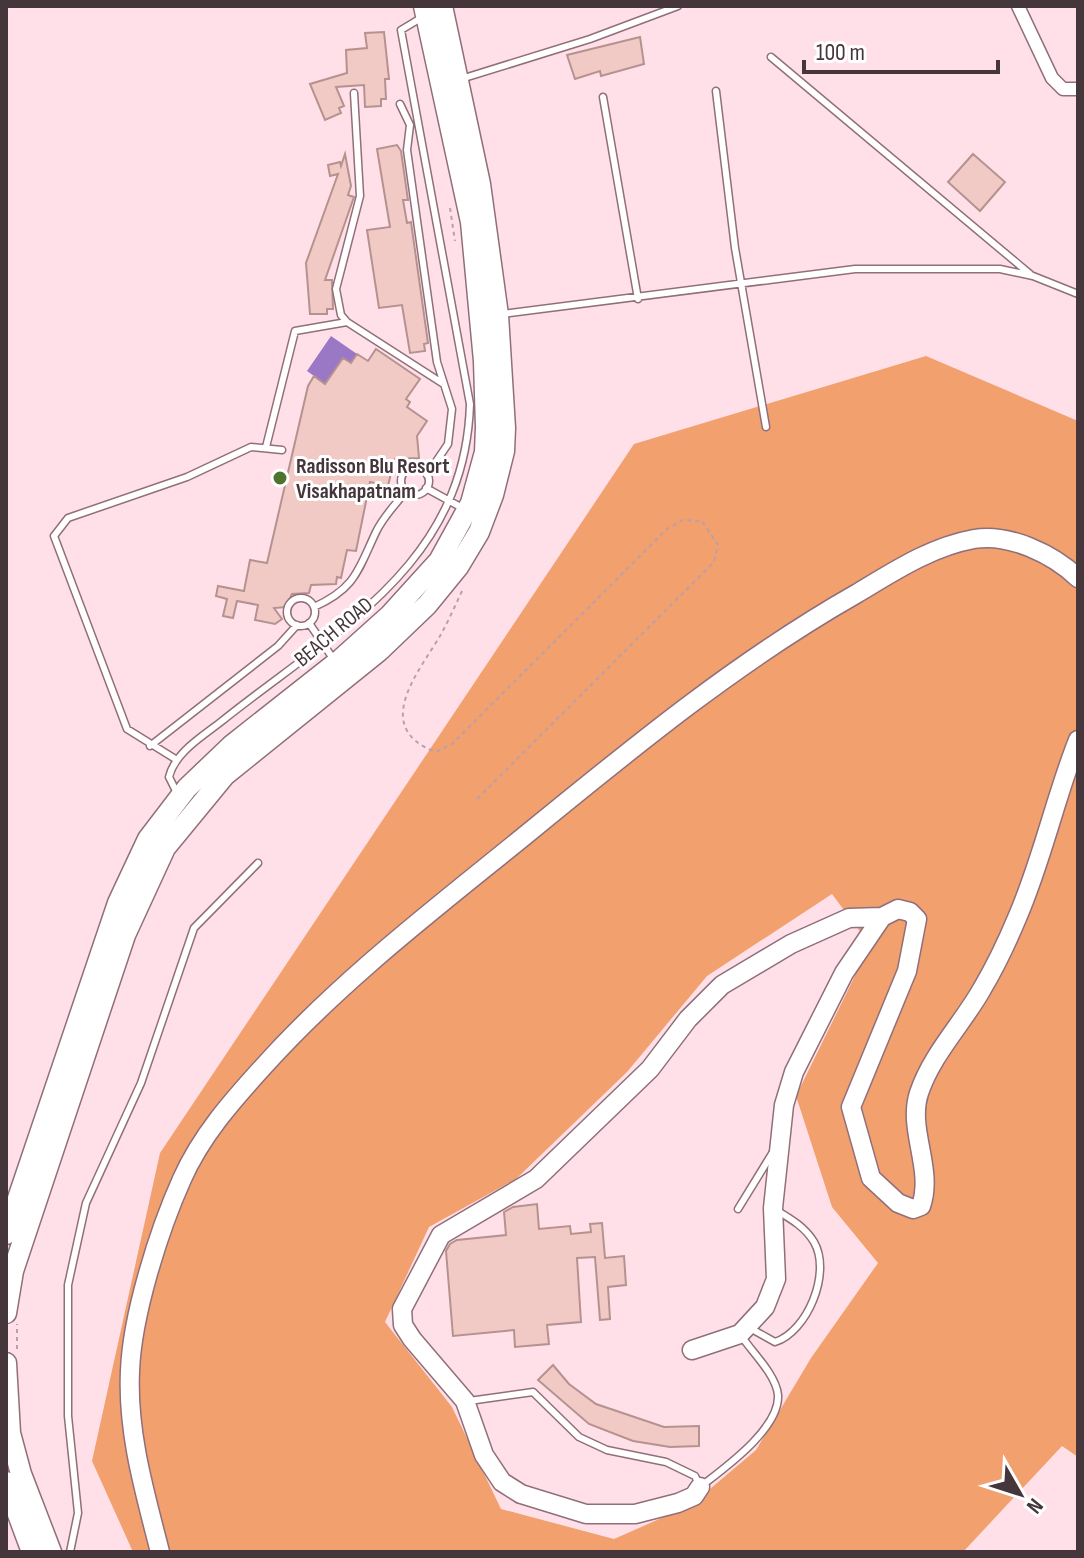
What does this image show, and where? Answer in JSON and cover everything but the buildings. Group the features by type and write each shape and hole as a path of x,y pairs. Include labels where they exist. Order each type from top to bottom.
{"main road":[{"path":"12,1315 13,1271 125,935 165,848 225,775 307,697 427,605 458,567 479,532 504,451 503,368 480,184 457,80 431,9"},
{"name":"BEACH ROAD","path":"6,1234 118,903 148,839 180,798 232,745 307,697 336,663 424,579 456,535 458,506 485,452 484,361 471,222 431,9"},
{"path":"12,1361 10,1433 21,1474 51,1552"},
{"path":"6,1482 32,1552"}],"street":[{"path":"1018,6 1052,78 1063,89 1078,89"},
{"path":"160,1552 140,1473 130,1405 130,1368 155,1255 183,1177 202,1143 227,1106 298,1028 357,971 451,894 736,669 795,628 925,553 972,539 992,537 1058,561 1078,578"},
{"path":"700,1487 694,1496 678,1503 635,1514 586,1514 521,1494 502,1482 484,1455 465,1401 403,1325 402,1309 441,1235 536,1179 650,1069 688,1019 722,985 791,944 849,918 882,917 898,909 910,912 917,919 907,971 851,1107 871,1178 898,1203 913,1209 921,1206 926,1171 919,1142 918,1094 941,1050 982,989 1018,916 1056,795 1078,740"},
{"path":"692,1350 743,1330 765,1307 776,1279 773,1208 784,1105 794,1072 844,973 882,917"}],"lane":[{"path":"457,80 590,39 678,6"},
{"path":"180,798 169,777 177,760 241,706 324,645 410,566 458,506 468,447 470,404 401,30 431,9"},
{"path":"771,57 1033,276"},
{"path":"716,91 742,283 766,427"},
{"path":"354,93 360,196 341,260 336,289 341,315 347,322 445,385"},
{"path":"603,97 638,299"},
{"path":"400,104 410,125 407,150 437,362 452,409 444,455 427,475 426,488 419,494 406,491 401,484 405,471 417,467 427,475"},
{"path":"498,315 855,269 1000,269 1033,276 1078,294"},
{"path":"266,447 295,331 347,322"},
{"path":"177,760 134,736 122,719 54,536 61,524 78,514 187,477 251,447 282,450"},
{"path":"426,488 458,506"},
{"path":"314,607 337,595 358,575 376,532 406,491"},
{"path":"297,625 288,615 291,603 304,599 314,607"},
{"path":"150,746 278,646 297,625 309,623 314,616 314,607"},
{"path":"309,623 336,663"},
{"path":"70,1552 78,1513 68,1416 68,1285 86,1203 141,1083 194,928 258,863"},
{"path":"738,1209 779,1142"},
{"path":"743,1330 775,1342 790,1338 809,1310 820,1273 816,1244 799,1224 773,1208"},
{"path":"465,1401 533,1392 579,1437 607,1450 666,1462 695,1476 700,1487 743,1454 770,1419 778,1396 773,1381 743,1330"}],"path":[{"path":"449,201 456,249"},
{"path":"466,581 442,633 411,680 402,717 409,735 436,752 452,744 667,529 683,520 702,521 718,545 714,562 476,800"},
{"path":"12,1315 12,1361"}],"shaded area":[{"path":"331,336 357,354 351,363 343,358 325,384 307,371"},
{"path":"926,356 1078,421 1078,1457 1062,1446 963,1552 133,1552 92,1461 160,1153 634,444","holes":["832,894 870,945 796,1096 832,1207 878,1263 811,1358 756,1450 691,1505 614,1539 501,1509 452,1407 385,1322 429,1227 516,1179 627,1072 707,976"]}],"place":[{"name":"Radisson Blu Resort Visakhapatnam","path":"280,478"}]}
